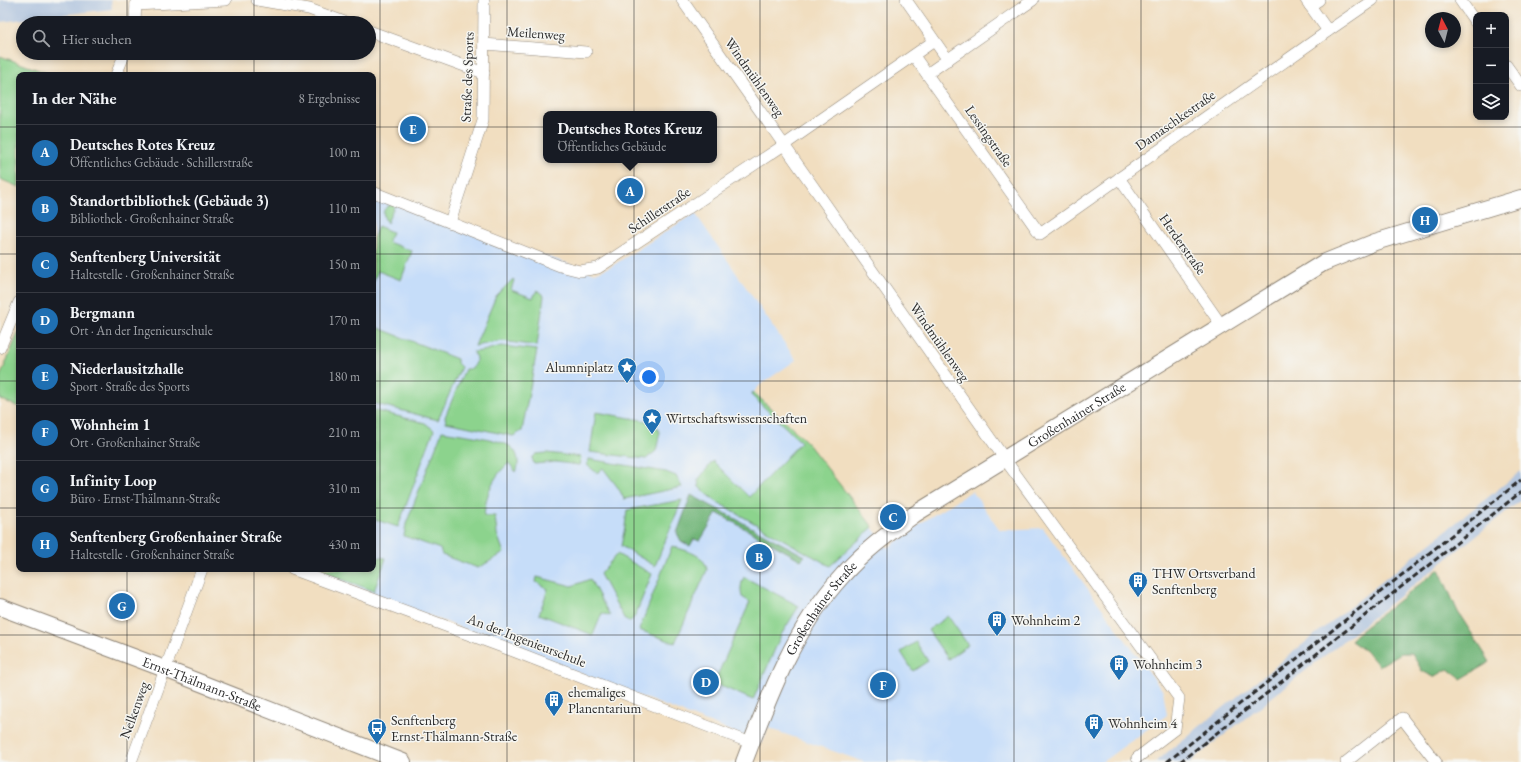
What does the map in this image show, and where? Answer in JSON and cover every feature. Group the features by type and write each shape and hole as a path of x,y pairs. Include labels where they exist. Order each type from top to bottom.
{"main road":[{"name":"Großenhainer Straße","path":"744,762 773,688 800,634 814,611 842,575 866,551 915,514 1324,263 1346,252 1521,198"},
{"name":"Ernst-Thälmann-Straße","path":"0,607 165,669 403,762"}],"street":[{"path":"135,16 136,2 226,0"},
{"path":"256,0 310,4 333,16"},
{"name":"Straße des Sports","path":"450,222 483,120 484,0"},
{"name":"Windmühlenweg","path":"682,0 1004,458 1179,698 1175,729 1137,758"},
{"path":"906,0 948,60"},
{"path":"927,74 1033,0"},
{"name":"Damaschkestraße","path":"1040,234 1373,0"},
{"path":"1460,0 1473,19"},
{"path":"1312,2 1328,31"},
{"path":"376,34 484,73"},
{"name":"Schillerstraße","path":"376,193 560,266 580,271 598,268 934,42"},
{"name":"Meilenweg","path":"484,44 586,52"},
{"name":"Lessingstraße","path":"914,56 1040,234"},
{"path":"117,72 122,60"},
{"path":"1509,69 1521,86"},
{"name":"Herderstraße","path":"1119,178 1222,326"},
{"path":"0,348 16,309"},
{"path":"165,669 201,572"},
{"name":"An der Ingenieurschule","path":"300,572 529,656 751,743"},
{"name":"Nelkenweg","path":"131,762 165,669"},
{"path":"1346,762 1402,718 1436,762"}],"shaded area":[{"path":"0,0 111,0 112,9 52,16 16,16 16,20 0,22"},
{"path":"376,197 595,273 612,266 695,213 796,360 760,385 754,392 805,440 888,548 921,523 972,491 1000,530 1043,528 1163,691 1167,715 1102,762 864,762 768,728 762,743 316,572 376,572"},
{"path":"1521,471 1521,500 1190,762 1155,762"}],"green space":[{"path":"0,56 44,72 16,72 16,186 0,179"},
{"path":"395,204 387,223 383,214 384,211 387,207"},
{"path":"378,226 392,232 388,242 412,251 401,280 378,271 376,276 376,231"},
{"path":"513,279 511,290 533,298 537,290 544,296 537,346 502,341 475,346 496,296"},
{"path":"376,327 457,359 457,363 461,367 438,420 376,404"},
{"path":"16,338 16,406 0,399 0,377"},
{"path":"501,346 537,350 522,431 513,436 446,422 445,417 465,369 472,368 475,364 476,358 473,352"},
{"path":"753,392 805,440 873,527 830,566 717,502 699,487 698,480 713,461 749,497 801,442 751,395"},
{"path":"376,411 425,423 434,430 398,527 376,520"},
{"path":"596,412 653,422 660,432 656,451 646,459 590,452"},
{"path":"442,431 497,441 511,447 518,458 516,472 509,463 494,480 488,494 485,508 484,516 495,516 497,534 504,553 478,568 442,555 440,549 404,536 406,524"},
{"path":"547,453 581,457 579,465 556,462 534,464 532,458 536,454"},
{"path":"589,459 666,472 676,476 682,487 624,499 619,489 603,468 597,473 587,465"},
{"path":"691,495 805,556 801,560 717,513 700,541 694,539 690,546 681,541 677,533"},
{"path":"682,500 655,566 621,546 627,510"},
{"path":"672,546 699,557 703,560 707,570 675,643 639,630"},
{"path":"617,554 652,574 635,616 630,622 625,620 600,574"},
{"path":"376,557 386,558 374,591 322,572 376,572"},
{"path":"1439,569 1458,612 1490,662 1461,679 1448,669 1434,677 1422,671 1412,653 1401,653 1379,666 1367,652 1351,641 1355,635"},
{"path":"537,577 572,586 590,579 610,616 602,613 593,635 539,614 548,589 536,582"},
{"path":"744,577 799,606 781,635 753,700 714,683 750,602 742,597 741,587"},
{"path":"948,616 968,645 948,659 928,630"},
{"path":"916,642 928,661 913,671 901,652"}],"railway":[{"path":"1167,762 1521,480"},
{"path":"1180,762 1521,492"}],"place":[{"name":"Niederlausitzhalle","path":"413,129"},
{"name":"Deutsches Rotes Kreuz","path":"630,191"},
{"name":"Senftenberg Großenhainer Straße","path":"1425,220"},
{"name":"Alumniplatz","path":"627,384"},
{"name":"Wirtschaftswissenschaften","path":"652,435"},
{"name":"Senftenberg Universität","path":"893,517"},
{"name":"Standortbibliothek (Gebäude 3)","path":"759,557"},
{"name":"THW Ortsverband Senftenberg","path":"1138,598"},
{"name":"Infinity Loop","path":"122,606"},
{"name":"Wohnheim 2","path":"997,637"},
{"name":"Wohnheim 3","path":"1119,681"},
{"name":"Bergmann","path":"706,682"},
{"name":"Wohnheim 1","path":"883,685"},
{"name":"ehemaliges Planentarium","path":"554,717"},
{"name":"Wohnheim 4","path":"1094,740"},
{"name":"Senftenberg Ernst-Thälmann-Straße","path":"377,745"}]}
